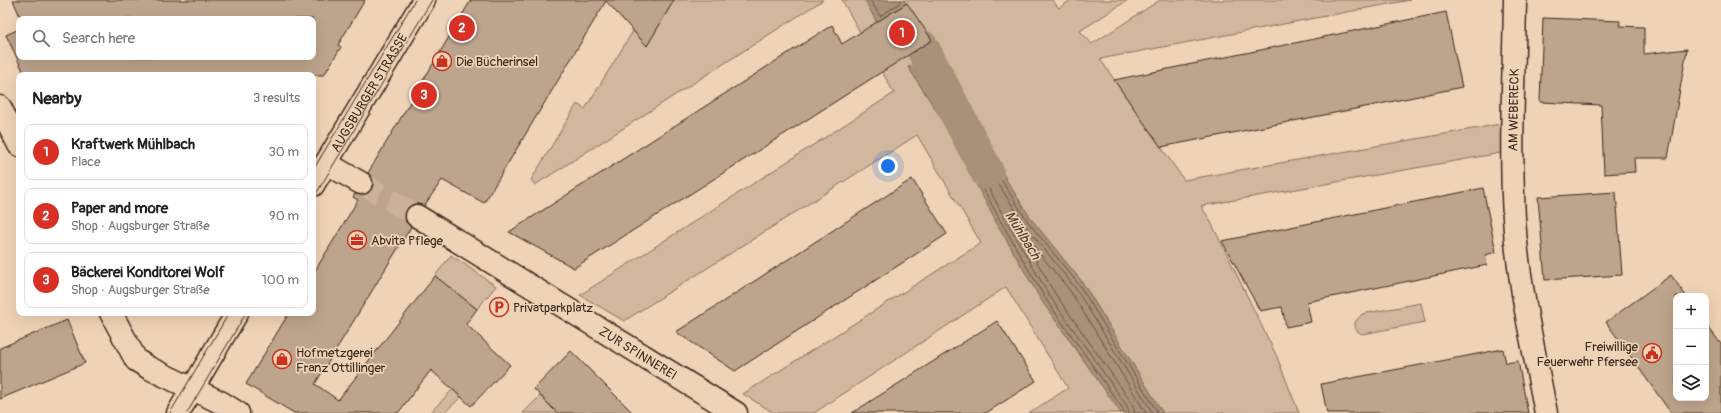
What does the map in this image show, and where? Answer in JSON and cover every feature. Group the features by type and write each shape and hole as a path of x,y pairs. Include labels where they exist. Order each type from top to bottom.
{"street":[{"name":"AUGSBURGER STRASSE","path":"316,180 424,0"},
{"name":"AM WEBERECK","path":"1515,0 1512,165 1514,220 1529,326 1546,413"},
{"path":"0,107 10,136"},
{"path":"326,163 361,183"},
{"name":"ZUR SPINNEREI","path":"417,216 736,413"},
{"path":"113,316 136,360 238,413"},
{"path":"178,413 235,316"}],"shaded area":[{"path":"674,0 823,0 535,185 531,180 577,104 585,109 633,31 647,46"},
{"path":"842,0 1052,0 1059,8 1071,0 1128,0 1080,31 1092,44 1160,0 1410,0 1100,59 1184,180 1512,122 1512,151 1201,206 1210,220 1277,357 1299,413 1029,413 1068,388 1006,287 814,413 774,413 743,394 981,243 917,135 624,321 580,295 894,93"},
{"path":"451,255 496,286 477,309 435,276"},
{"path":"1421,303 1425,322 1363,334 1357,331 1355,322 1362,314"},
{"path":"453,389 461,397 444,413 430,413"},
{"path":"540,396 557,413 523,413"}],"water":[{"path":"865,0 904,0 906,4 877,23"},
{"path":"944,61 968,102 941,118 908,67"},
{"path":"977,123 1007,181 1032,220 1083,283 1163,413 1121,413 1041,300 996,222 952,138"}],"building":[{"path":"13,0 365,0 338,45 341,47 324,75 316,75 316,72 24,72 18,60 316,60 316,16 20,16"},
{"path":"471,0 674,0 647,46 606,1 484,203 442,180 424,206 417,204 411,205 407,209 405,216 406,222 411,227 315,384 338,400 435,276 477,309 466,324 510,365 471,406 431,370 398,413 294,413 246,384 287,316 316,316 316,269 358,200 353,197 355,194 368,194 372,190 372,177 368,173"},
{"path":"907,3 932,40 574,268 509,232 832,25 842,44"},
{"path":"1446,12 1462,87 1370,106 1161,147 1114,80"},
{"path":"1543,18 1620,21 1620,26 1644,27 1644,54 1687,49 1668,158 1634,158 1635,172 1604,174 1601,105 1540,102"},
{"path":"16,30 16,56 6,35"},
{"path":"912,179 947,234 735,371 676,332"},
{"path":"1483,188 1496,252 1485,255 1487,265 1307,302 1311,322 1286,327 1282,307 1260,311 1222,241"},
{"path":"1616,192 1622,275 1545,280 1538,197"},
{"name":"Freiwillige Feuerwehr Pfersee","path":"1671,275 1684,293 1673,293 1673,401 1709,401 1709,328 1721,344 1721,413 1671,413 1606,322"},
{"path":"67,320 85,363 0,399 0,348"},
{"path":"997,321 1036,381 986,413 852,413"},
{"path":"1503,349 1506,363 1518,361 1528,413 1327,413 1321,384"},
{"path":"571,351 633,413 557,413 534,389"}],"waterway":[{"name":"Mühlbach","path":"922,47 987,172"}],"tunnel":[{"path":"361,183 417,216"}],"tram line":[{"path":"316,165 415,0"},
{"path":"316,194 432,0"},
{"path":"170,413 227,316"},
{"path":"187,413 244,316"}],"place":[{"name":"Paper and more","path":"462,28"},
{"name":"Kraftwerk Mühlbach","path":"902,33"},
{"name":"Die Bücherinsel","path":"442,61"},
{"name":"Bäckerei Konditorei Wolf","path":"424,95"},
{"name":"Abvita Pflege","path":"357,240"},
{"name":"Privatparkplatz","path":"499,307"},
{"name":"Freiwillige Feuerwehr Pfersee","path":"1652,353"},
{"name":"Hofmetzgerei Franz Ottillinger","path":"282,359"}]}
